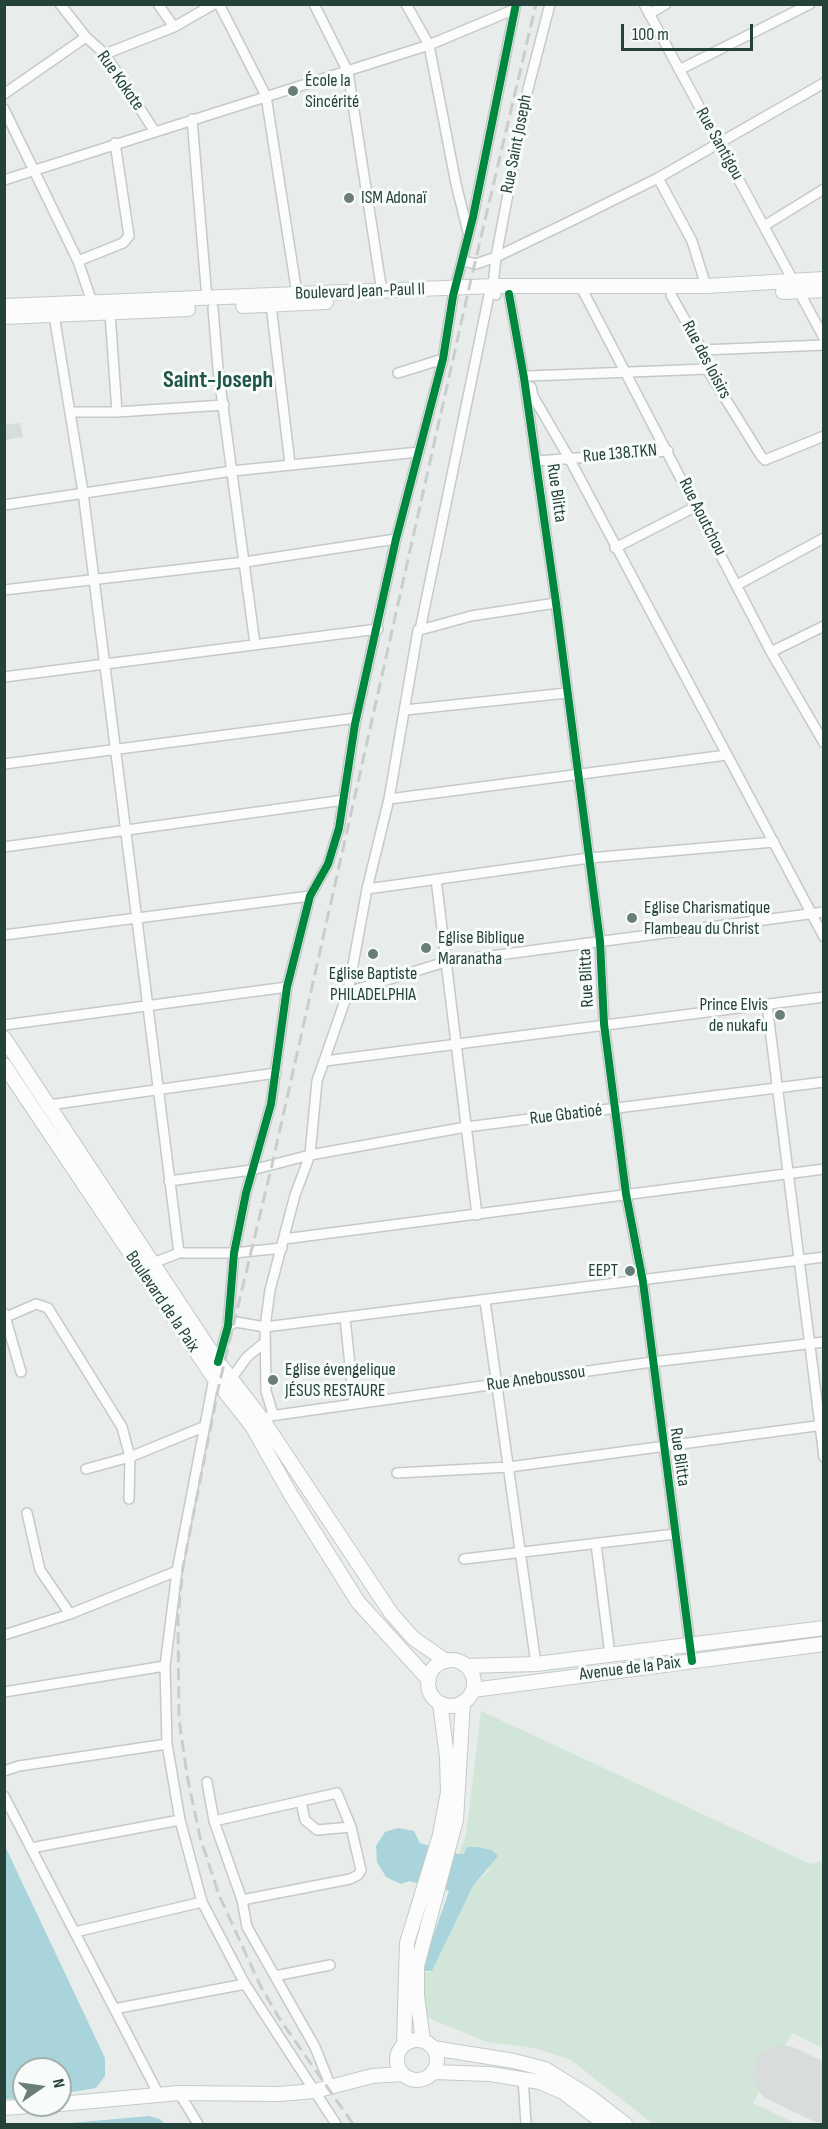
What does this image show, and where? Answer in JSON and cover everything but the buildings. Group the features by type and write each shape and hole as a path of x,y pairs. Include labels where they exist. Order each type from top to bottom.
{"main road":[{"name":"Boulevard Jean-Paul II","path":"4,316 110,313 297,294 582,291 671,295 797,287 824,279"},
{"name":"Boulevard Jean-Paul II","path":"497,292 706,286 797,287 824,290"},
{"name":"Boulevard Jean-Paul II","path":"4,306 92,302 271,305 454,292"},
{"name":"Boulevard de la Paix","path":"4,1038 153,1261 222,1372"},
{"name":"Boulevard de la Paix","path":"4,1065 140,1269 263,1420 400,1626 425,1648 446,1661"},
{"name":"Boulevard de la Paix","path":"263,1420 316,1535 358,1602 378,1627 407,1653 429,1680"},
{"path":"316,1535 332,1524"},
{"path":"463,1702 452,1706 440,1703 432,1695 429,1680 433,1670 446,1661 454,1661 466,1666 536,1664 824,1628"},
{"name":"Avenue de la Paix","path":"472,1690 824,1644"},
{"path":"433,2072 437,2060 428,2044 417,1996 419,1952 443,1877 463,1702 472,1690 473,1680 466,1666"},
{"path":"372,2076 397,2058 404,2045 407,1943 450,1817 440,1703"},
{"path":"404,2045 413,2040 545,2069 580,2090 625,2124"},
{"path":"397,2058 402,2074"},
{"path":"72,2102 179,2093 279,2094 315,2091 372,2076 402,2074 418,2080 433,2072 490,2074 540,2082 563,2092 605,2124"}],"street":[{"name":"Rue Kokote","path":"60,4 86,37 105,54 155,132"},
{"path":"158,4 174,27"},
{"path":"105,54 174,27 214,4"},
{"path":"219,4 266,96 297,294"},
{"path":"314,4 348,72 382,292"},
{"path":"406,4 429,45 456,184 469,234"},
{"name":"Rue Saint Joseph","path":"497,292 496,257 528,88 550,4"},
{"name":"Rue Santigou","path":"644,4 824,338"},
{"path":"649,14 666,4"},
{"path":"679,70 810,4"},
{"path":"4,180 429,45 515,7"},
{"path":"336,2124 245,1984 202,1902 180,1820 167,1744 165,1666 177,1571 203,1427 222,1372 234,1254 252,1170 269,1110 287,987 310,896 328,864 344,800 357,718 396,539 443,359 454,292 469,234 515,7"},
{"path":"4,94 86,37"},
{"path":"463,261 476,264 496,257 658,178 824,83"},
{"path":"4,109 78,261 92,302"},
{"path":"192,120 210,303 255,644"},
{"path":"78,261 123,243 129,236 115,143"},
{"path":"658,178 692,241 706,286"},
{"path":"764,226 824,189"},
{"name":"Rue Aoutchou","path":"582,291 668,450 695,507 771,652 824,743"},
{"path":"263,1420 266,1391 265,1327 270,1290 295,1195 310,1155 317,1081 348,992 367,889 389,799 418,630 420,630 497,292"},
{"name":"Rue Blitta","path":"497,292 526,377 600,941 604,1024 626,1194 643,1282 692,1661"},
{"name":"Rue des loisirs","path":"671,295 702,350 707,369 765,460 824,435"},
{"path":"271,305 290,464"},
{"path":"110,313 117,412"},
{"path":"54,315 83,492 179,1253"},
{"path":"702,350 824,345"},
{"path":"398,373 443,359"},
{"path":"707,369 526,377 533,396 569,458 824,937"},
{"path":"71,412 117,412 224,405"},
{"name":"Rue 138.TKN","path":"537,461 668,450"},
{"path":"4,505 232,471 419,452"},
{"path":"615,548 695,507"},
{"path":"737,585 824,538"},
{"path":"4,590 245,562 396,539"},
{"path":"420,630 471,616 556,603"},
{"path":"771,652 824,626"},
{"path":"4,677 378,629"},
{"path":"405,710 567,693"},
{"path":"4,764 357,718"},
{"path":"389,799 727,755"},
{"path":"4,847 344,800"},
{"path":"367,889 589,858 774,842"},
{"path":"436,879 477,1215"},
{"path":"4,935 310,896"},
{"path":"348,992 445,962 824,912"},
{"path":"4,1025 287,987"},
{"path":"325,1061 824,997"},
{"path":"767,1005 786,1174 806,1301 807,1344 824,1457"},
{"path":"49,1105 276,1073"},
{"name":"Rue Gbatioé","path":"169,1181 252,1170 310,1155 466,1127 824,1082"},
{"path":"140,1269 153,1261 179,1253 234,1254 283,1243 477,1215 824,1169"},
{"path":"228,1326 236,1322 265,1327 345,1318 643,1282 824,1257"},
{"path":"485,1301 536,1664"},
{"path":"21,1372 5,1316 36,1304 48,1308 116,1416 130,1457 129,1499"},
{"path":"345,1318 354,1403"},
{"path":"222,1372 247,1357 265,1341"},
{"name":"Rue Aneboussou","path":"263,1420 354,1403 652,1362 824,1342"},
{"path":"397,1473 509,1467 821,1426"},
{"path":"86,1470 130,1457 203,1427"},
{"path":"27,1513 40,1570 70,1614"},
{"path":"464,1559 675,1534"},
{"path":"596,1544 610,1655"},
{"path":"4,1635 70,1614 177,1571"},
{"path":"4,1692 165,1666"},
{"path":"4,1771 19,1766 167,1744"},
{"path":"207,1782 214,1821 242,1900 247,1927 315,2047 331,2087"},
{"path":"214,1821 337,1793 351,1827 361,1870 358,1875 350,1879 242,1900"},
{"path":"4,1796 159,2095"},
{"path":"301,1802 305,1820 316,1830 351,1827"},
{"path":"31,1848 180,1820"},
{"path":"75,1932 202,1902"},
{"path":"275,1976 330,1965"},
{"path":"114,2009 245,1984"},
{"path":"523,2078 526,2124"},
{"path":"179,2093 198,2124"}],"shaded area":[{"path":"20,423 23,437 5,440 5,425"}],"green space":[{"path":"481,1711 810,1864 823,1861 823,2048 792,2033 753,2103 797,2124 653,2124 571,2060 534,2048 487,2042 426,2017 422,1973 432,1971 473,1886 490,1869 459,1854 466,1835"}],"water":[{"path":"398,1828 414,1831 420,1843 459,1854 464,1854 467,1847 477,1847 491,1850 498,1856 473,1886 432,1971 424,1971 426,1957 449,1891 409,1881 401,1884 386,1877 377,1862 376,1846 385,1832"},
{"path":"4,1844 105,2058 105,2076 96,2088 72,2092 72,2057 12,2057 12,2099 5,2099"},
{"path":"149,2116 160,2119 165,2124 59,2124"}],"runway":[{"path":"782,2074 824,2094"}],"railway":[{"path":"353,2124 279,2018 260,1985 219,1895 200,1837 187,1775 179,1719 178,1617 183,1567 219,1385 272,1165 469,288 536,4"}],"cycle path":[{"path":"218,1362 228,1326 234,1253 246,1193 271,1104 287,987 310,896 328,864 339,828 355,724 396,539 443,359 453,296 473,217 516,4"},
{"path":"509,294 524,378 556,603 600,941 604,1024 626,1194 643,1282 692,1661"}],"place":[{"name":"École la Sincérité","path":"293,91"},
{"name":"ISM Adonaï","path":"349,198"},
{"name":"Eglise Charismatique Flambeau du Christ","path":"632,918"},
{"name":"Eglise Biblique Maranatha","path":"426,948"},
{"name":"Eglise Baptiste PHILADELPHIA","path":"373,954"},
{"name":"Prince Elvis de nukafu","path":"780,1015"},
{"name":"EEPT","path":"630,1271"},
{"name":"Eglise évengelique JÉSUS RESTAURE","path":"273,1380"}],"district":[{"name":"Saint-Joseph","path":"218,381"}]}
